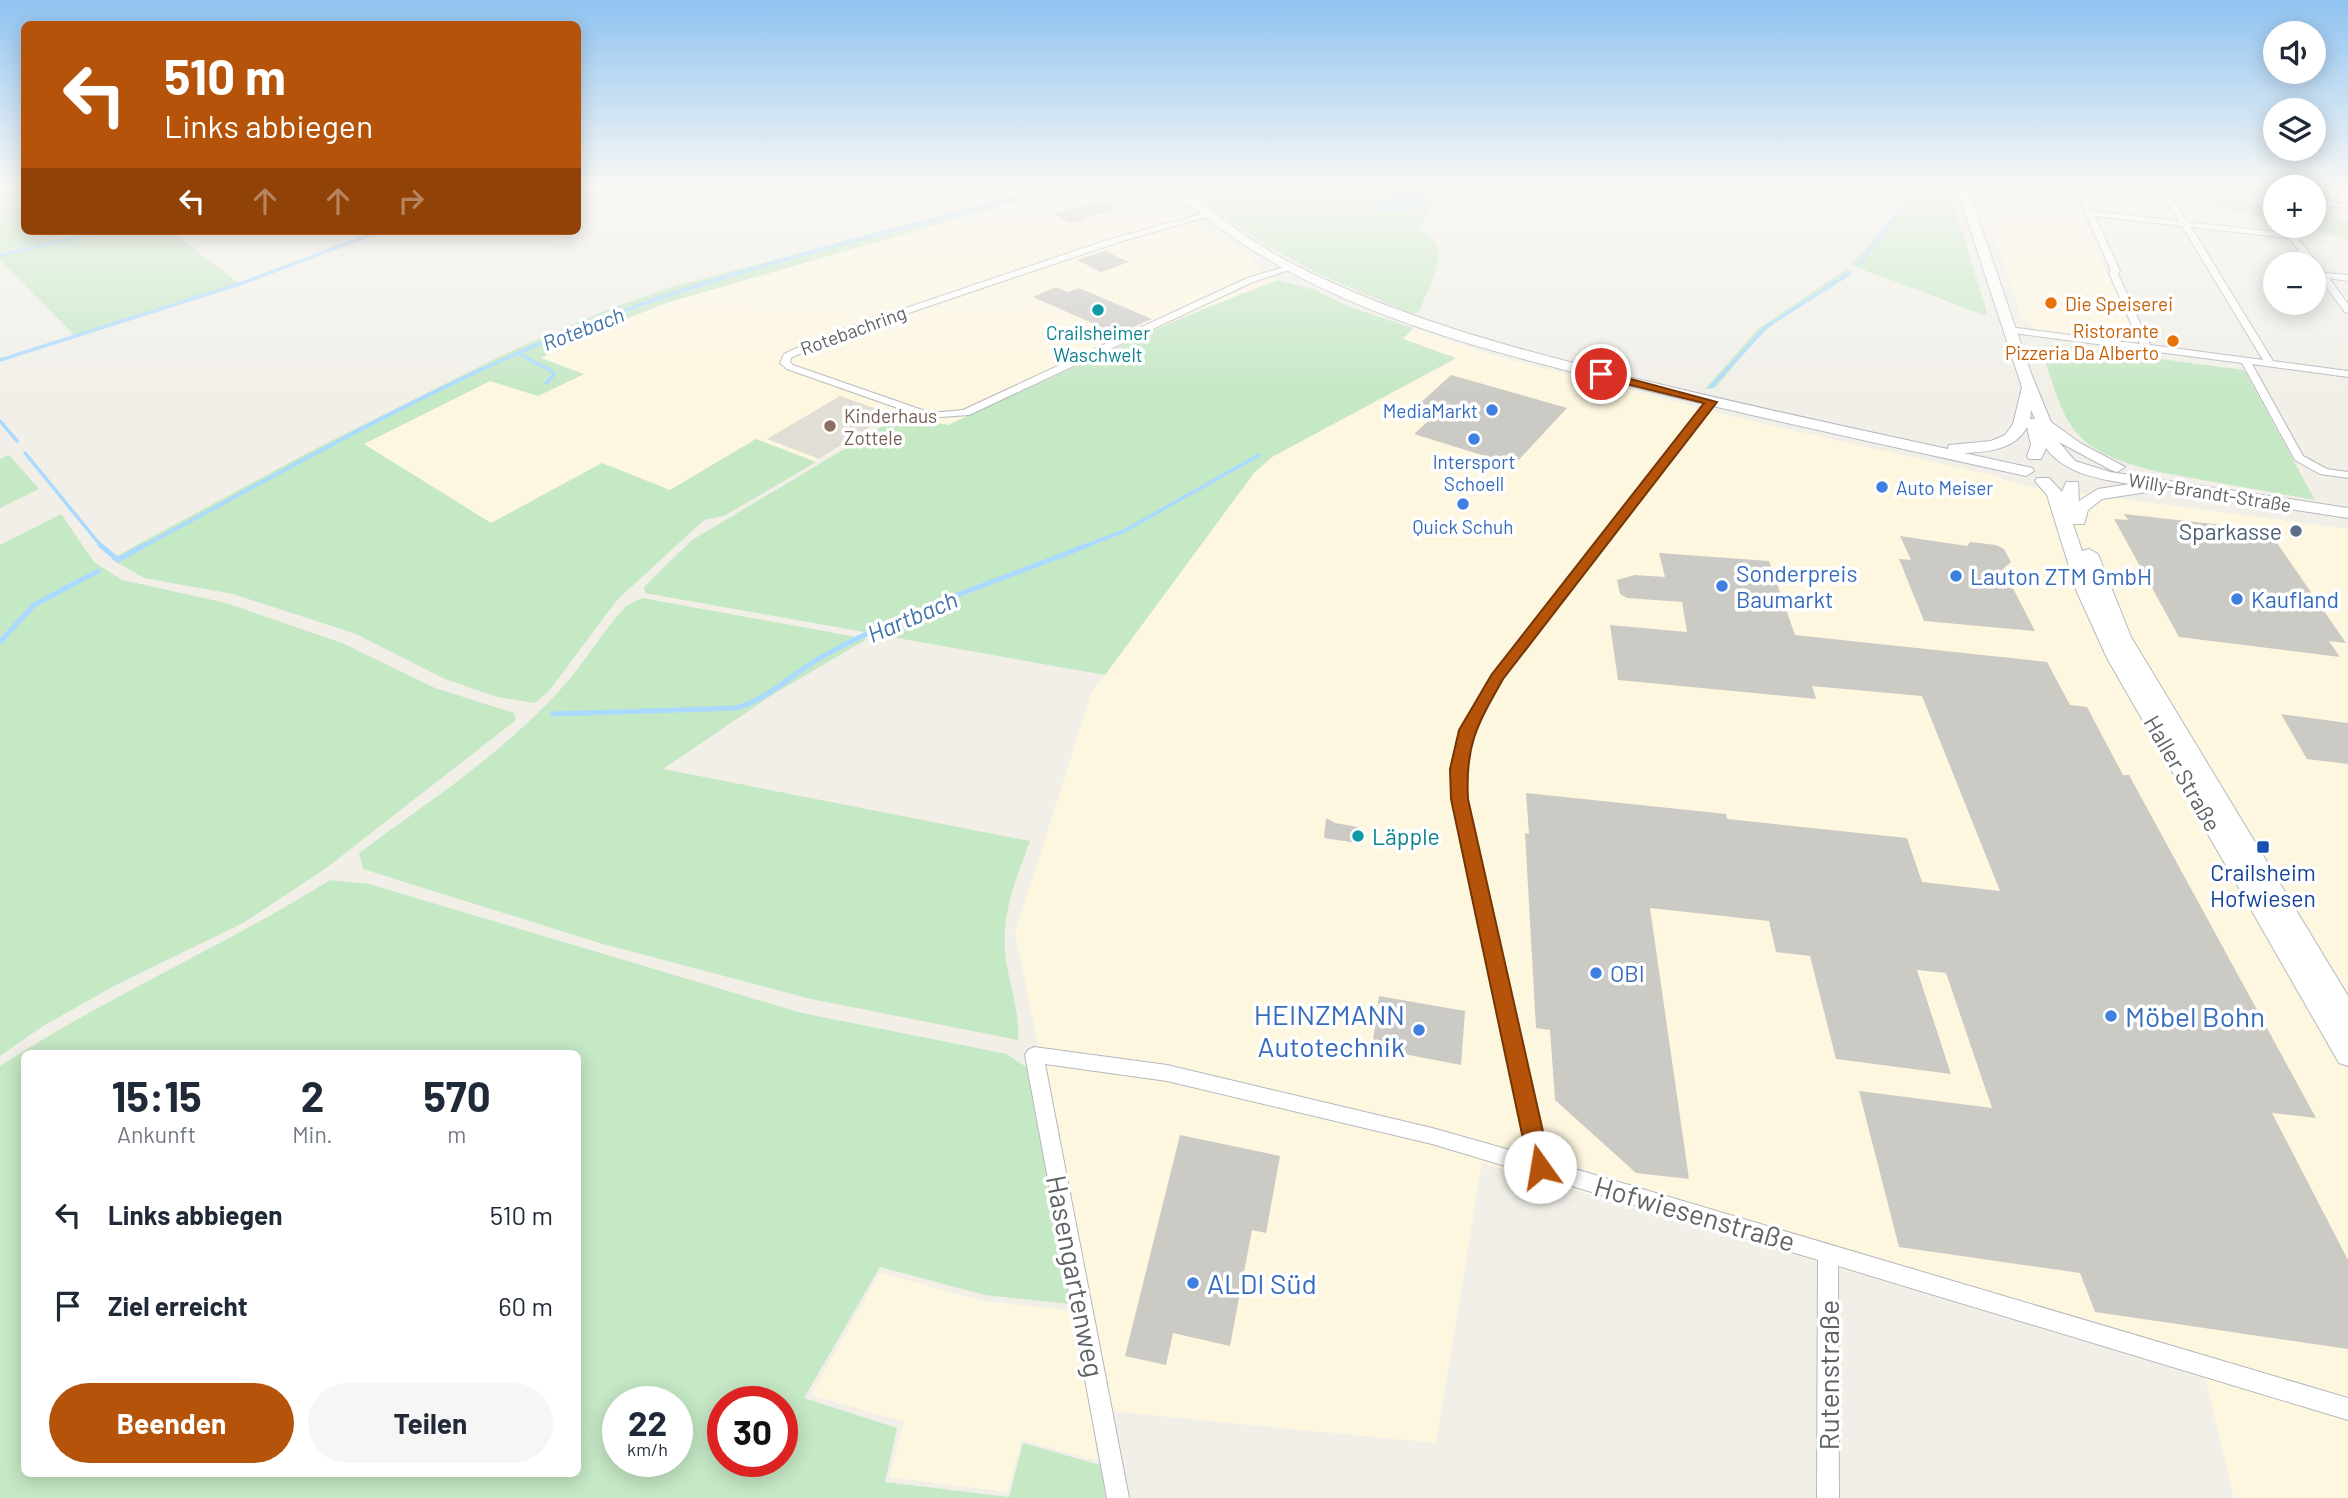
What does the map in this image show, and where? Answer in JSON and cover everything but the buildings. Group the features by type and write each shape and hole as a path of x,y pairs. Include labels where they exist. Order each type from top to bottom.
{"main road":[{"path":"1272,256 1291,268 1354,297 1457,335 1551,362 1711,402 1879,439 2028,462"},
{"path":"1985,256 2026,383 2039,445 2028,462"},
{"path":"2026,383 2046,423 2054,448 2071,464"},
{"path":"1939,448 1976,448 2012,436 2021,426 2026,383"},
{"path":"2046,423 2074,446 2111,465 2217,492"},
{"path":"1879,439 2028,462 2043,481"},
{"name":"Willy-Brandt-Straße","path":"2028,462 2071,464 2108,476 2348,513"},
{"name":"Haller Straße","path":"2071,464 2083,474 2069,496 2102,592 2121,637 2348,1019"},
{"name":"Willy-Brandt-Straße","path":"2043,481 2161,490 2348,519"},
{"name":"Haller Straße","path":"2043,481 2055,494 2086,592 2117,658 2348,1055"},
{"path":"2076,515 2085,501 2101,493 2126,489 2161,490"}],"street":[{"name":"Rotebachring","path":"1066,256 823,339 788,356 785,363 907,409 930,416 950,416 1041,378 1250,280 1291,268"},
{"path":"2109,256 2116,271 2113,274 2146,348"},
{"path":"2204,256 2270,364"},
{"path":"2326,276 2348,278"},
{"path":"2326,281 2348,310"},
{"path":"2009,330 2348,374"},
{"path":"2246,362 2300,458 2324,472 2348,475"},
{"path":"1540,1167 1461,811 1458,769 1461,751 1466,730 1497,677 1711,402"},
{"name":"Hofwiesenstraße","path":"1034,1055 1167,1073 1432,1136 2348,1409"},
{"name":"Hasengartenweg","path":"1034,1055 1118,1498"},
{"name":"Rutenstraße","path":"1828,1252 1828,1498"}],"shaded area":[{"path":"826,256 1249,256 1259,269 1277,280 1181,318 948,425 924,420 918,424 893,415 816,462 756,439 670,490 602,463 491,523 363,444 490,381 539,396 583,374 540,359 566,343 666,303"},
{"path":"2001,256 2100,256 2138,344 2036,332 2033,325 2022,319"},
{"path":"1415,328 1488,354 1747,420 1991,475 2024,486 2348,529 2348,1498 2234,1498 2205,1376 1482,1163 1436,1443 1090,1409 1098,1461 1022,1440 1007,1492 889,1477 904,1422 811,1395 880,1273 984,1301 1093,1313 1015,933 1092,692 1254,473 1272,457 1456,359 1403,339"},
{"name":"Kinderhaus Zottele","path":"840,396 891,414 819,459 767,439"}],"green space":[{"path":"0,256 203,256 241,285 76,337 0,260"},
{"path":"789,256 829,256 666,303 566,343 541,358 584,374 538,396 490,381 364,444 491,523 602,463 670,490 756,439 816,462 724,516 704,520 617,600 549,691 535,703 497,697 445,679 356,634 233,594 144,578 111,559 311,451 507,353 609,309 672,287"},
{"path":"1286,256 1439,256 1419,312 1412,314 1319,274"},
{"path":"1859,256 1969,256 1987,313 1984,315 1851,265"},
{"path":"1848,268 1849,276 1775,322 1755,340 1716,387 1705,389 1758,329"},
{"path":"1277,280 1315,290 1347,306 1413,328 1403,339 1456,358 1272,457 1254,473 1105,675 645,593 644,587 692,540 898,417 918,424 924,420 948,425 1181,318"},
{"path":"2054,345 2244,370 2315,500 2159,472 2106,455 2089,445 2066,418 2058,399 2041,348"},
{"path":"9,455 39,489 0,508 0,459"},
{"path":"61,514 94,562 122,580 226,603 342,643 435,688 514,713 516,720 325,869 243,923 116,985 43,1026 0,1056 0,545"},
{"path":"642,598 867,639 772,695 663,769 1030,841 1012,894 1005,935 1006,961 1017,1017 1018,1040 811,999 603,944 363,869 359,853 463,777 514,735 569,680 626,606"},
{"path":"330,880 369,884 802,1013 1007,1054 1026,1067 1072,1304 985,1295 880,1267 804,1398 897,1428 885,1482 1009,1497 1023,1443 1100,1465 1106,1498 0,1498 0,1066 21,1053 21,1477 581,1477 581,1050 26,1050 81,1017 248,928"}],"waterway":[{"path":"0,360 242,283 314,256"},
{"name":"Rotebach","path":"142,547 345,438 500,361 614,314 798,256"},
{"path":"1859,265 1866,256"},
{"path":"1711,387 1766,327 1850,273"},
{"path":"521,355 552,371 554,375 546,383"},
{"path":"0,421 17,441"},
{"path":"25,453 101,546"},
{"name":"Hartbach","path":"1083,547 1124,531 1259,455"},
{"name":"Rotebach","path":"101,546 118,560 145,545"},
{"name":"Hartbach","path":"553,714 736,708 772,691 827,654 890,623 1088,545"},
{"name":"Rotebach","path":"0,642 34,605 98,571"}],"place":[{"name":"Die Speiserei","path":"2051,303"},
{"name":"Crailsheimer Waschwelt","path":"1098,310"},
{"name":"Ristorante Pizzeria Da Alberto","path":"2173,341"},
{"name":"MediaMarkt","path":"1492,410"},
{"name":"Kinderhaus Zottele","path":"830,426"},
{"name":"Intersport Schoell","path":"1474,439"},
{"name":"Auto Meiser","path":"1882,487"},
{"name":"Quick Schuh","path":"1463,504"},
{"name":"Sparkasse","path":"2296,531"},
{"name":"Lauton ZTM GmbH","path":"1956,576"},
{"name":"Sonderpreis Baumarkt","path":"1722,586"},
{"name":"Kaufland","path":"2237,599"},
{"name":"Läpple","path":"1358,836"},
{"name":"Crailsheim Hofwiesen","path":"2263,847"},
{"name":"OBI","path":"1596,973"},
{"name":"Möbel Bohn","path":"2111,1016"},
{"name":"HEINZMANN Autotechnik","path":"1419,1030"},
{"name":"ALDI Süd","path":"1193,1283"}],"route":[{"path":"1540,1167 1473,868 1459,799 1458,769 1466,730 1497,677 1711,402 1601,374"}]}
